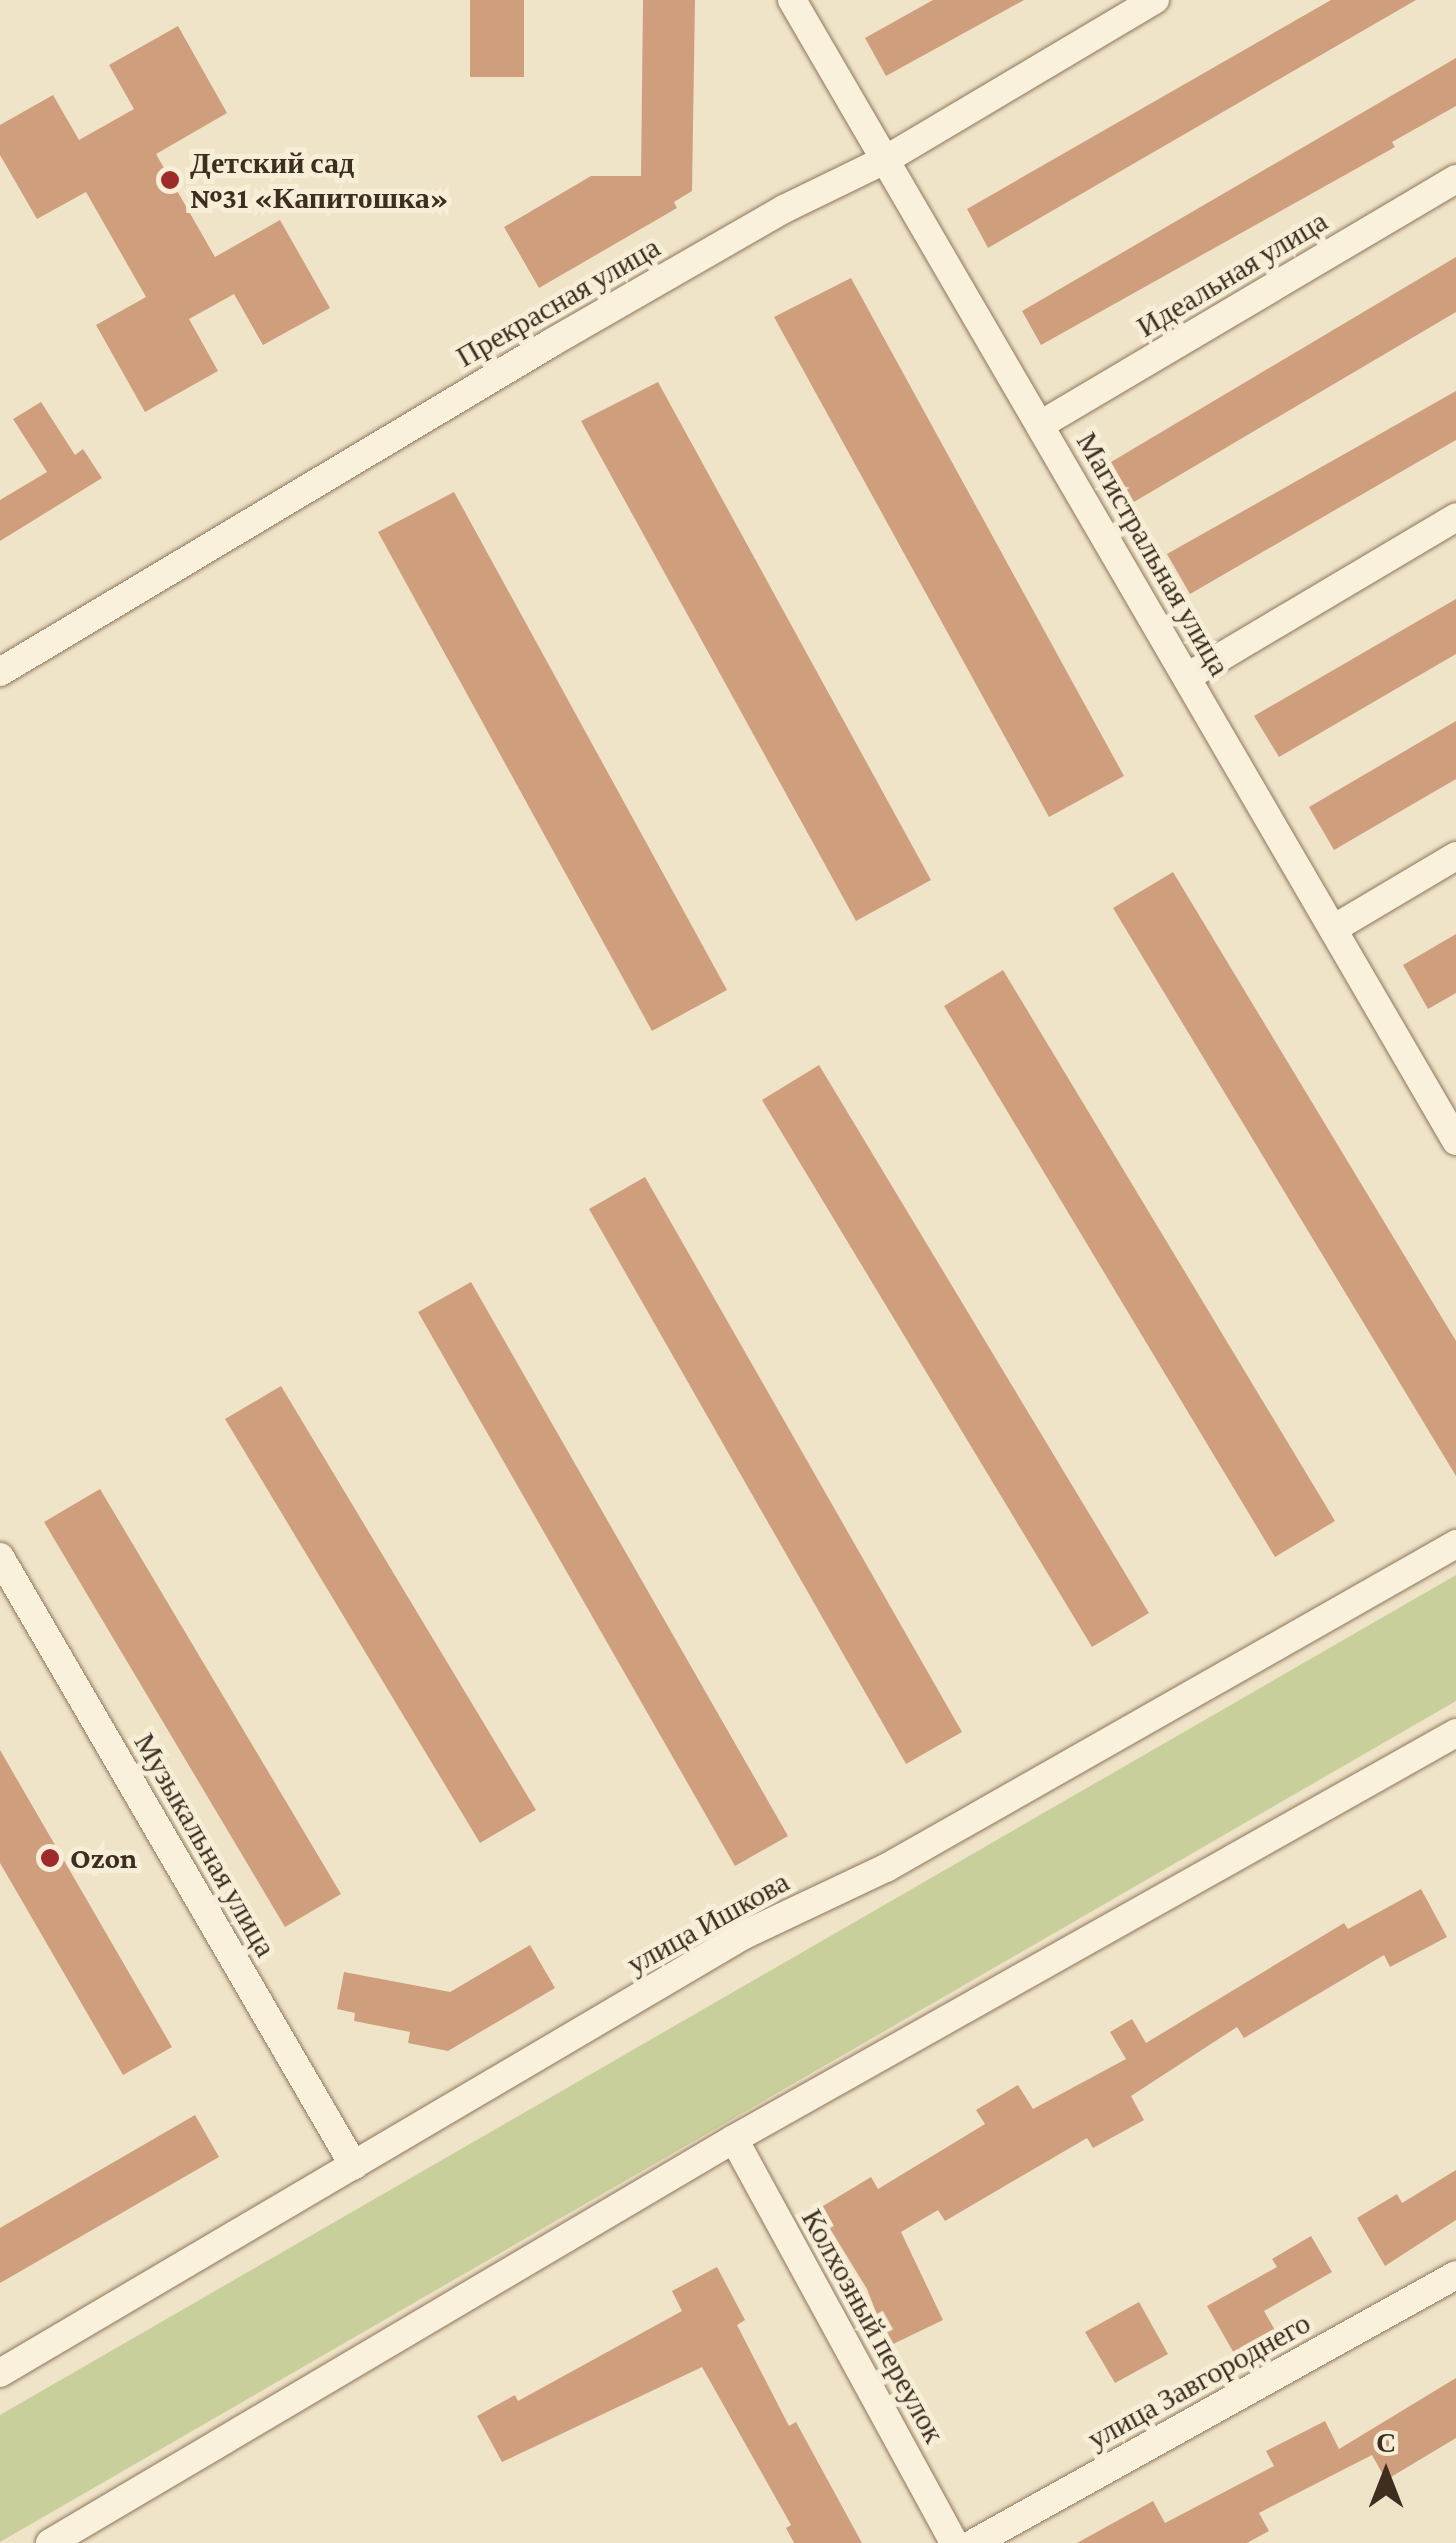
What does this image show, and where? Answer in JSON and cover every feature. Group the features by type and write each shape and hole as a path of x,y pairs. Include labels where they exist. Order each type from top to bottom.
{"street":[{"name":"Магистральная улица","path":"792,0 1456,1140"},
{"name":"Прекрасная улица","path":"0,672 584,324 884,160 1155,0"},
{"name":"Идеальная улица","path":"1040,425 1456,179"},
{"path":"1186,677 1456,517"},
{"path":"1333,929 1456,856"},
{"name":"улица Ишкова","path":"0,2373 744,1935 886,1868 1456,1544"},
{"name":"Музыкальная улица","path":"0,1557 354,2166"},
{"path":"50,2543 734,2139 1456,1733"},
{"name":"Колхозный переулок","path":"734,2139 954,2543"},
{"name":"улица Завгороднего","path":"974,2543 1456,2275"}],"green space":[{"path":"1456,1575 1456,1701 0,2542 0,2415"}],"building":[{"path":"470,0 524,0 524,77 470,77"},
{"path":"643,0 695,0 692,191 674,202 677,208 539,288 504,227 591,176 641,176"},
{"path":"933,0 1024,0 886,76 865,38"},
{"path":"1331,0 1416,0 988,248 967,209"},
{"path":"178,26 227,113 156,154 215,257 280,220 330,308 263,345 234,294 189,319 218,371 145,412 96,325 146,297 86,192 37,219 0,155 0,125 53,95 79,140 134,109 109,65"},
{"path":"1456,58 1456,106 1392,142 1395,147 1041,345 1022,311"},
{"path":"1456,257 1456,312 1134,502 1111,462"},
{"path":"851,278 1124,776 1049,817 774,317"},
{"path":"658,382 931,880 856,921 581,421"},
{"path":"1456,391 1456,440 1190,594 1167,554"},
{"path":"41,402 75,455 83,449 102,478 0,541 0,500 47,472 13,419"},
{"path":"454,492 727,990 652,1031 378,532"},
{"path":"1456,599 1456,654 1279,757 1254,716"},
{"path":"1456,721 1456,779 1334,850 1309,807"},
{"path":"1173,872 1456,1341 1456,1476 1113,908"},
{"path":"1456,934 1456,993 1428,1009 1403,965"},
{"path":"1003,970 1335,1521 1275,1557 944,1006"},
{"path":"819,1065 1149,1613 1092,1647 762,1100"},
{"path":"645,1177 962,1732 906,1764 589,1209"},
{"path":"471,1282 788,1836 735,1866 418,1312"},
{"path":"281,1386 536,1810 480,1843 225,1419"},
{"path":"100,1489 341,1894 285,1927 44,1522"},
{"path":"0,1750 172,2047 123,2075 0,1863"},
{"path":"1421,1889 1447,1937 1390,1967 1384,1955 1244,2038 1237,2027 1131,2096 1144,2120 1093,2148 1087,2138 945,2221 938,2210 901,2232 943,2320 889,2346 867,2289 818,2209 871,2177 878,2189 985,2124 976,2110 1018,2085 1033,2109 1126,2059 1110,2032 1132,2019 1146,2043 1344,1923 1348,1929"},
{"path":"530,1945 555,1988 448,2051 408,2043 410,2032 354,2021 355,2013 337,2009 344,1972 450,1992"},
{"path":"195,2115 219,2157 0,2283 0,2228"},
{"path":"1456,2170 1456,2220 1385,2266 1357,2218 1397,2194 1402,2203"},
{"path":"1311,2236 1332,2272 1264,2311 1276,2332 1235,2355 1207,2306 1277,2267 1272,2259"},
{"path":"717,2267 745,2320 737,2325 789,2426 796,2422 862,2543 794,2543 786,2528 791,2525 702,2367 502,2462 477,2416 515,2395 518,2401 682,2311 672,2291"},
{"path":"1139,2302 1168,2354 1115,2383 1085,2332"},
{"path":"1456,2378 1456,2438 1386,2480 1372,2455 1259,2513 1269,2531 1247,2543 1077,2543 1153,2501 1165,2523 1274,2466 1266,2451 1325,2421 1339,2449"}],"place":[{"name":"Детский сад №31 «Капитошка»","path":"170,180"},
{"name":"Ozon","path":"50,1858"}]}
